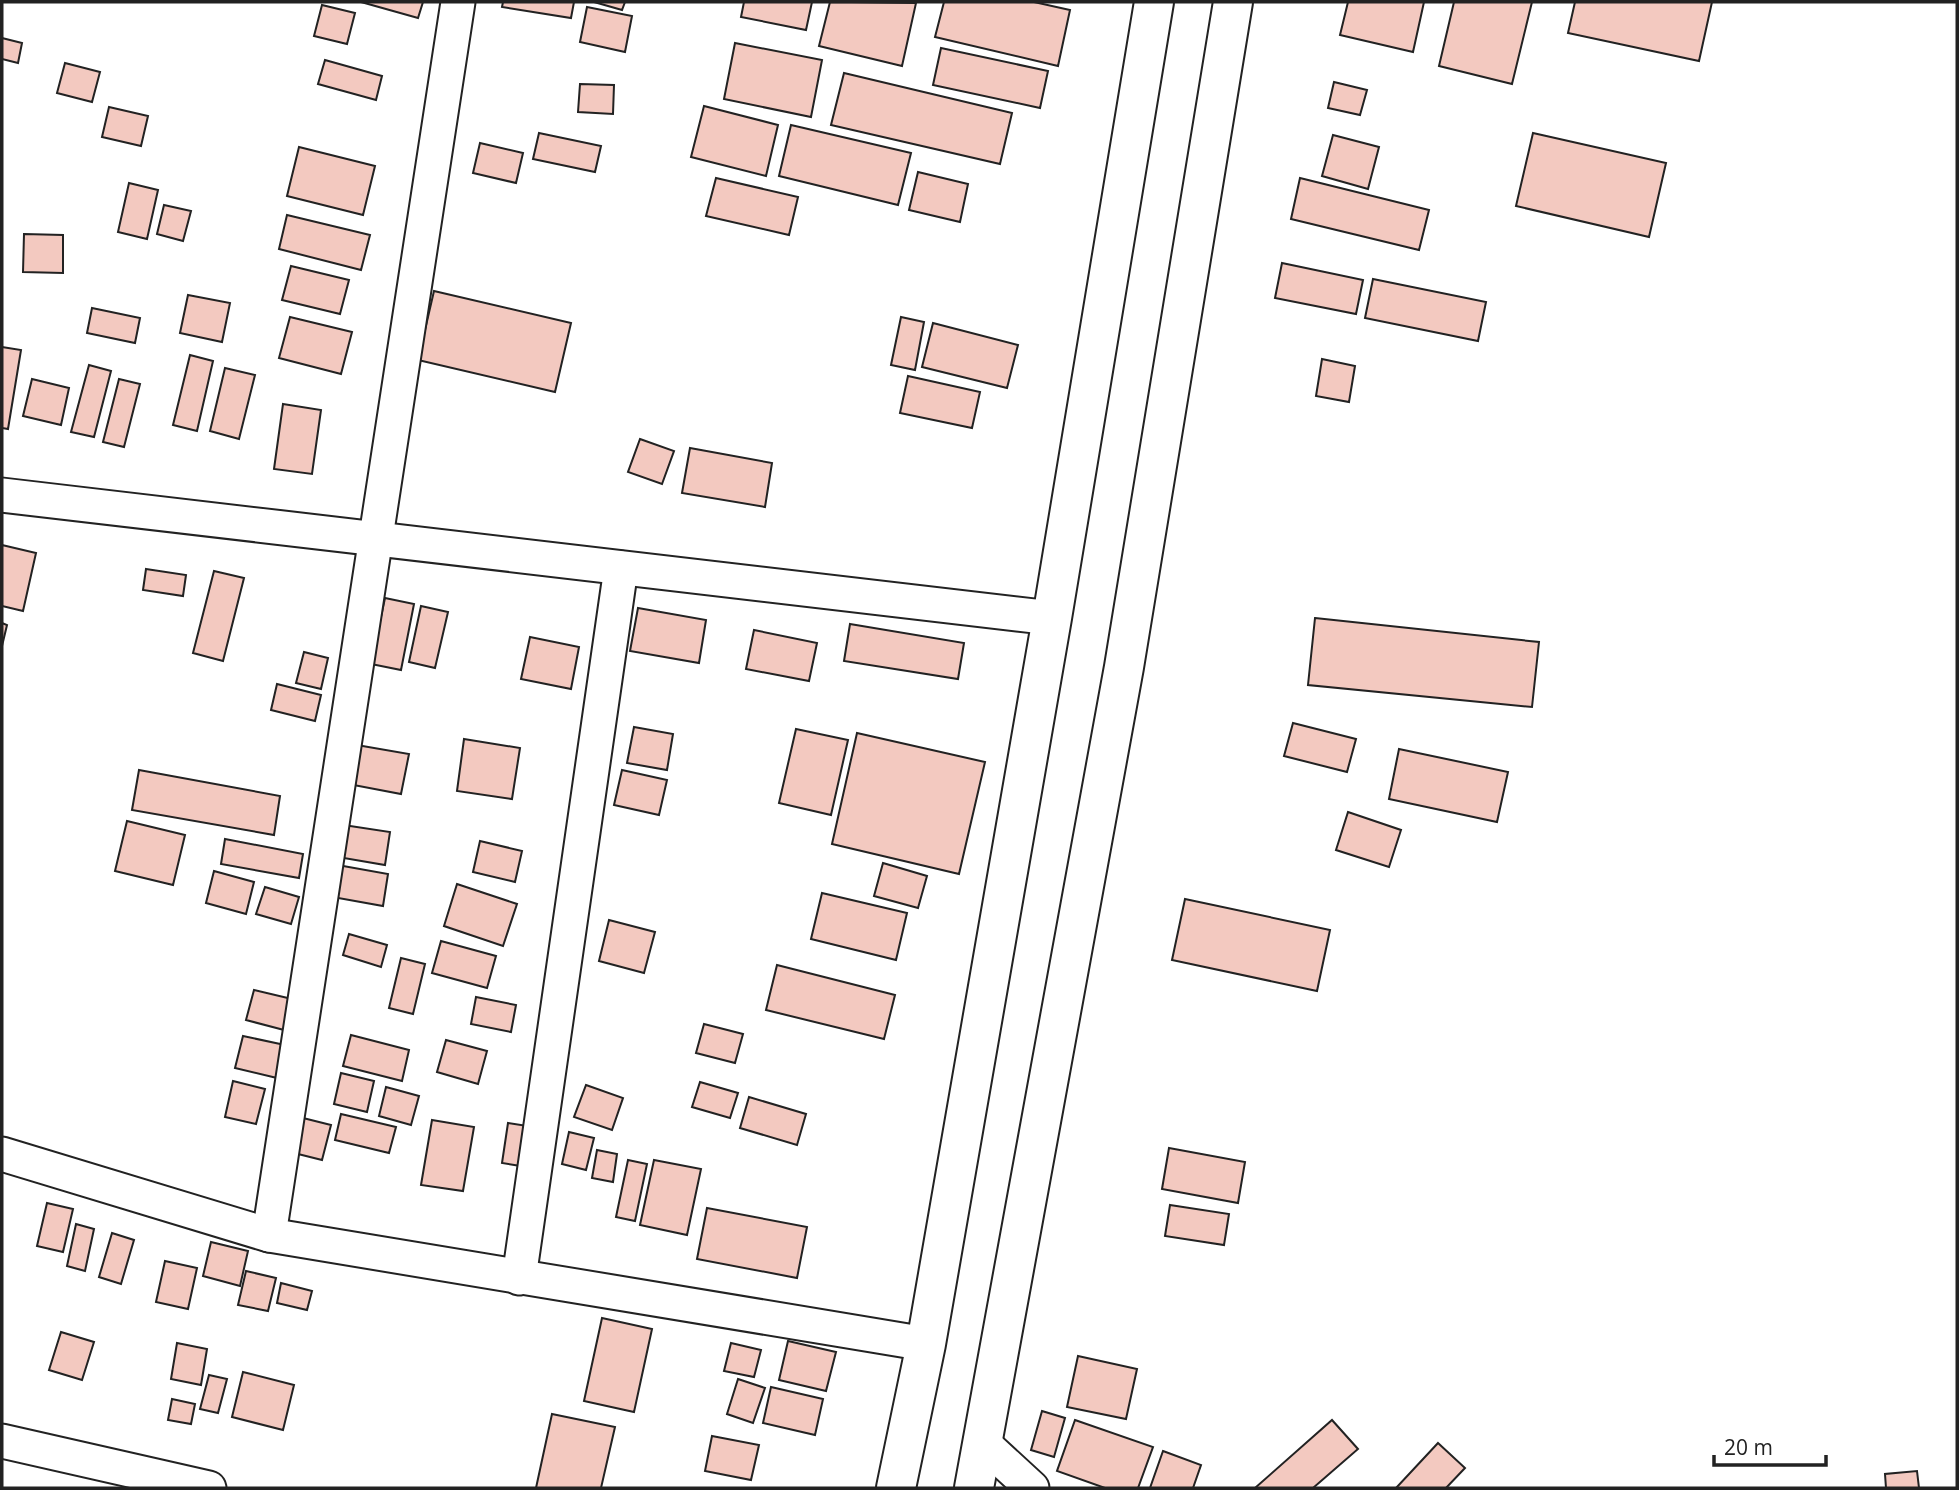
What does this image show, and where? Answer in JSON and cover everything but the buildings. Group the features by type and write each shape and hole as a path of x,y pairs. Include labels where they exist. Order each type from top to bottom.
{"highway":[{"path":"896,1488 926,1344 1052,618 1154,2"},
{"path":"974,1488 1124,667 1233,2"}],"street":[{"path":"269,1235 458,2"},
{"path":"2,495 1052,618"},
{"path":"519,1278 621,568"},
{"path":"2,1154 269,1235 926,1344"},
{"path":"2,1441 209,1488"},
{"path":"982,1443 1032,1488"}]}
